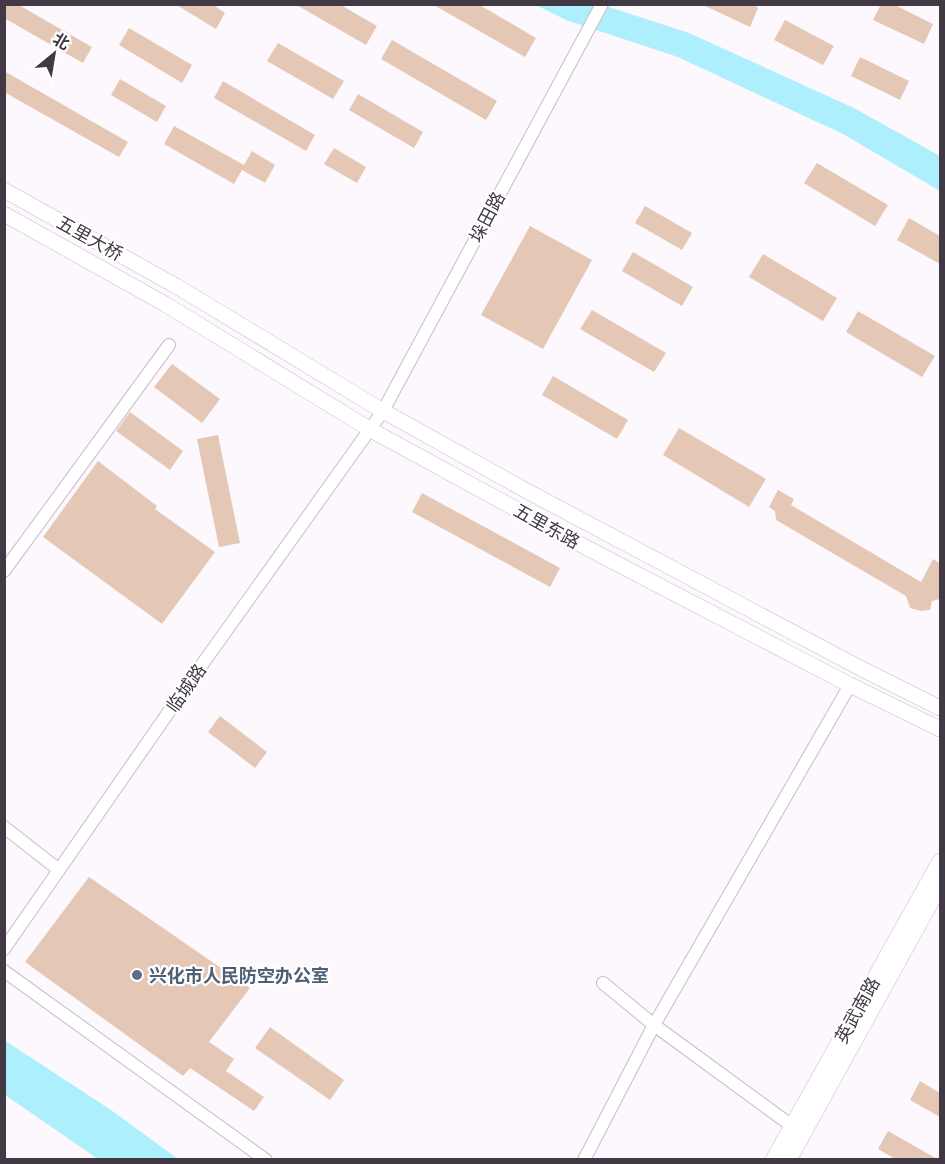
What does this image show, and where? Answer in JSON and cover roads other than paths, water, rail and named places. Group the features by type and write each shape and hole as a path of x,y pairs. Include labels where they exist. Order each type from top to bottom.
{"main road":[{"name":"五里大桥","path":"4,190 176,286"},
{"name":"五里大桥","path":"4,214 165,304"},
{"name":"五里东路","path":"176,286 383,411 525,490 940,708"},
{"name":"五里东路","path":"165,304 371,430 849,685 940,729"},
{"name":"英武南路","path":"773,1160 940,861"},
{"name":"英武南路","path":"789,1160 940,886"}],"street":[{"name":"垛田路","path":"371,430 602,4"},
{"path":"4,572 169,345"},
{"name":"临城路","path":"4,949 191,680 371,430"},
{"path":"584,1160 654,1025 849,685"},
{"path":"4,827 59,870"},
{"path":"4,971 266,1160"},
{"path":"603,983 654,1025 792,1126"}],"water":[{"path":"536,5 603,5 689,33 854,108 940,156 940,191 843,134 678,57 566,20"},
{"path":"4,1040 111,1110 178,1159 98,1159 5,1095"}],"place":[{"name":"兴化市人民防空办公室","path":"137,975"}]}
